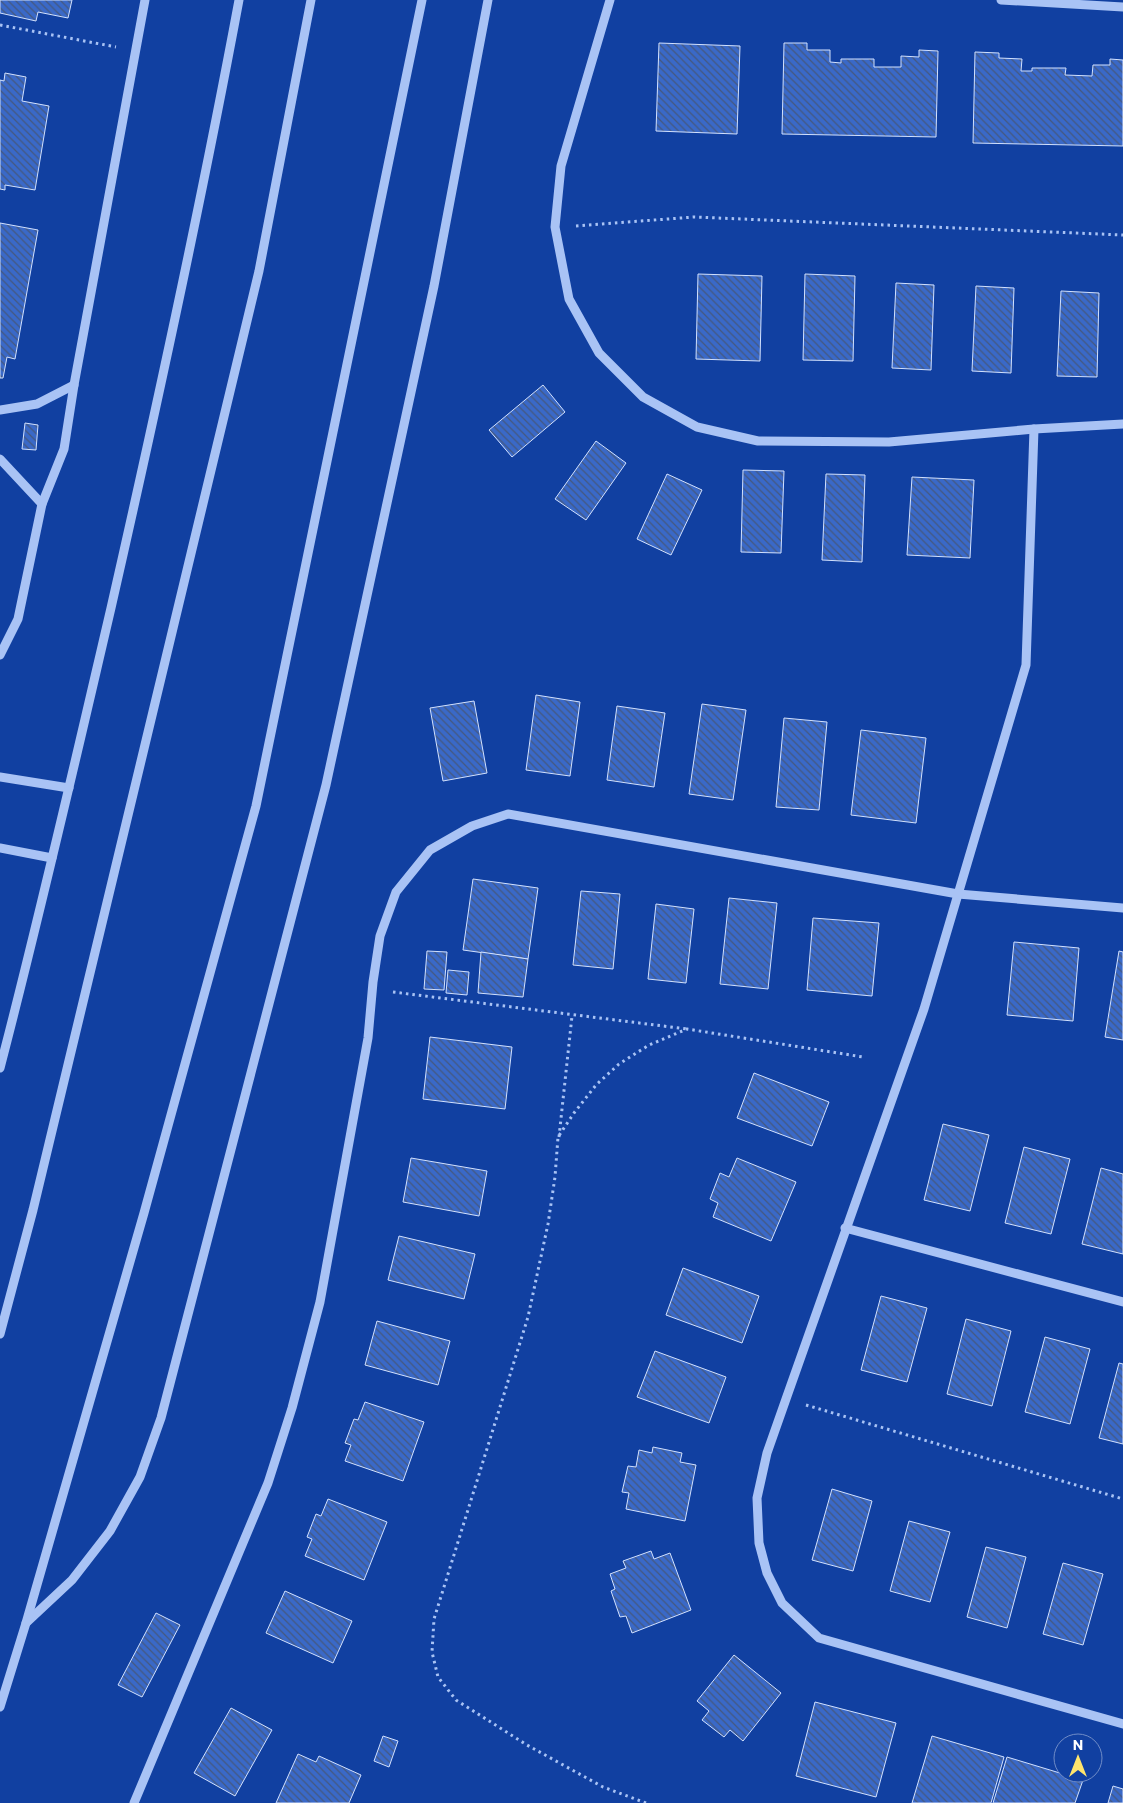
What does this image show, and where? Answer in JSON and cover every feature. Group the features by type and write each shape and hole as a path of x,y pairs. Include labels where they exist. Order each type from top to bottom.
{"street":[{"path":"0,656 18,619 42,504 64,449 74,385 145,0"},
{"path":"0,1068 69,788 148,446 239,0"},
{"path":"0,1334 47,1153 259,271 311,0"},
{"path":"0,1707 144,1213 256,806 368,271 422,0"},
{"path":"26,1623 72,1580 110,1531 140,1477 161,1418 326,785 434,286 488,0"},
{"path":"610,0 561,166 555,227 569,299 599,353 643,397 697,426 758,441 889,442 1034,428 1123,424"},
{"path":"1001,0 1123,7"},
{"path":"0,410 37,404 74,385"},
{"path":"1034,428 1026,666 924,1010 845,1228 767,1453 757,1498 759,1543 767,1573 782,1603 819,1638 1123,1724"},
{"path":"0,459 42,504"},
{"path":"0,777 69,788"},
{"path":"138,1802 268,1483 292,1408 320,1302 368,1038 372,989 380,936 396,892 430,850 472,826 508,814 958,894 1123,908"},
{"path":"0,848 52,858"},
{"path":"845,1228 1123,1302"}],"path":[{"path":"0,25 136,51"},
{"path":"555,227 694,217 1123,235"},
{"path":"372,989 572,1016 687,1029 863,1057"},
{"path":"572,1016 555,1177 548,1224 528,1318 434,1619 432,1652 438,1677 456,1700 527,1745 595,1783 646,1803"},
{"path":"558,1137 596,1085 619,1064 648,1045 687,1029"},
{"path":"786,1399 1123,1499"}],"building":[{"path":"0,0 72,0 68,18 38,12 36,21 0,13"},
{"path":"659,43 740,46 737,134 656,131"},
{"path":"784,43 807,43 807,50 830,50 830,62 841,63 841,59 874,59 874,67 901,67 901,56 919,57 919,50 938,51 936,137 782,134"},
{"path":"975,52 999,53 999,58 1022,59 1021,71 1032,71 1032,68 1066,68 1065,75 1092,76 1093,65 1110,65 1110,59 1123,60 1123,146 973,143"},
{"path":"5,73 26,77 22,101 49,106 35,190 5,185 5,190 0,189 0,80 4,81"},
{"path":"0,223 38,230 15,359 7,357 3,378 0,378"},
{"path":"698,274 762,276 760,361 696,359"},
{"path":"805,274 855,276 853,361 803,360"},
{"path":"896,283 934,285 931,370 892,368"},
{"path":"976,286 1014,288 1011,373 972,371"},
{"path":"1061,291 1099,293 1097,377 1057,376"},
{"path":"543,385 565,412 512,457 489,430"},
{"path":"25,423 38,425 36,450 22,449"},
{"path":"596,441 626,463 586,520 555,499"},
{"path":"743,470 784,471 781,553 741,552"},
{"path":"667,474 702,490 671,555 637,539"},
{"path":"826,474 865,475 862,562 822,560"},
{"path":"912,477 974,480 970,558 907,555"},
{"path":"536,695 580,702 570,776 526,770"},
{"path":"474,701 487,773 443,781 430,708"},
{"path":"702,704 746,710 733,800 689,794"},
{"path":"617,706 665,713 654,787 607,780"},
{"path":"784,718 827,722 819,810 776,807"},
{"path":"861,730 926,738 916,823 851,815"},
{"path":"473,879 538,888 528,959 463,950"},
{"path":"581,891 620,894 613,969 573,965"},
{"path":"729,898 777,903 768,989 720,984"},
{"path":"656,904 694,909 686,983 648,979"},
{"path":"813,918 879,923 872,996 807,990"},
{"path":"1014,942 1079,948 1073,1021 1007,1015"},
{"path":"427,951 447,952 444,990 424,989"},
{"path":"1119,951 1123,952 1123,1040 1105,1037"},
{"path":"481,952 528,959 523,997 478,993"},
{"path":"448,970 469,972 467,995 446,993"},
{"path":"430,1037 512,1047 505,1109 423,1099"},
{"path":"754,1073 829,1102 812,1146 737,1118"},
{"path":"943,1124 989,1135 970,1211 924,1200"},
{"path":"1024,1147 1070,1159 1051,1234 1005,1223"},
{"path":"411,1158 487,1171 479,1216 403,1202"},
{"path":"737,1158 796,1182 771,1241 713,1217 718,1203 710,1199 720,1173 729,1177"},
{"path":"1101,1168 1123,1174 1123,1254 1082,1244"},
{"path":"399,1236 475,1254 464,1299 388,1280"},
{"path":"683,1268 759,1296 742,1343 666,1315"},
{"path":"881,1296 927,1308 907,1382 861,1370"},
{"path":"966,1319 1011,1331 992,1406 947,1394"},
{"path":"377,1321 450,1341 438,1385 365,1365"},
{"path":"1045,1337 1090,1349 1070,1424 1025,1412"},
{"path":"655,1351 726,1377 709,1423 637,1397"},
{"path":"1119,1363 1123,1364 1123,1444 1099,1438"},
{"path":"365,1402 424,1422 403,1481 345,1461 351,1445 345,1443 354,1419 358,1420"},
{"path":"653,1447 682,1453 680,1462 696,1465 685,1521 626,1509 629,1493 622,1492 628,1466 636,1467 639,1450 652,1453"},
{"path":"832,1489 872,1501 853,1571 812,1560"},
{"path":"328,1499 387,1522 364,1580 305,1556 312,1539 307,1537 316,1514 321,1516"},
{"path":"909,1521 950,1532 930,1602 890,1591"},
{"path":"986,1547 1026,1557 1007,1628 967,1617"},
{"path":"651,1551 654,1559 670,1553 691,1610 632,1633 626,1616 620,1617 611,1591 615,1589 610,1574 626,1568 623,1561"},
{"path":"1063,1563 1103,1574 1083,1645 1043,1634"},
{"path":"285,1591 352,1621 333,1663 266,1633"},
{"path":"156,1613 180,1625 142,1697 118,1685"},
{"path":"734,1655 781,1693 743,1741 730,1730 724,1737 702,1720 709,1711 697,1701"},
{"path":"815,1702 896,1723 876,1797 796,1776"},
{"path":"231,1708 272,1730 235,1796 194,1773"},
{"path":"383,1736 398,1741 389,1767 374,1761"},
{"path":"932,1736 1004,1757 991,1803 912,1803"},
{"path":"298,1754 316,1762 319,1756 361,1775 349,1803 276,1803"},
{"path":"1007,1757 1053,1771 1053,1783 1082,1783 1075,1803 993,1803"},
{"path":"1113,1786 1123,1789 1123,1803 1108,1803"}]}
